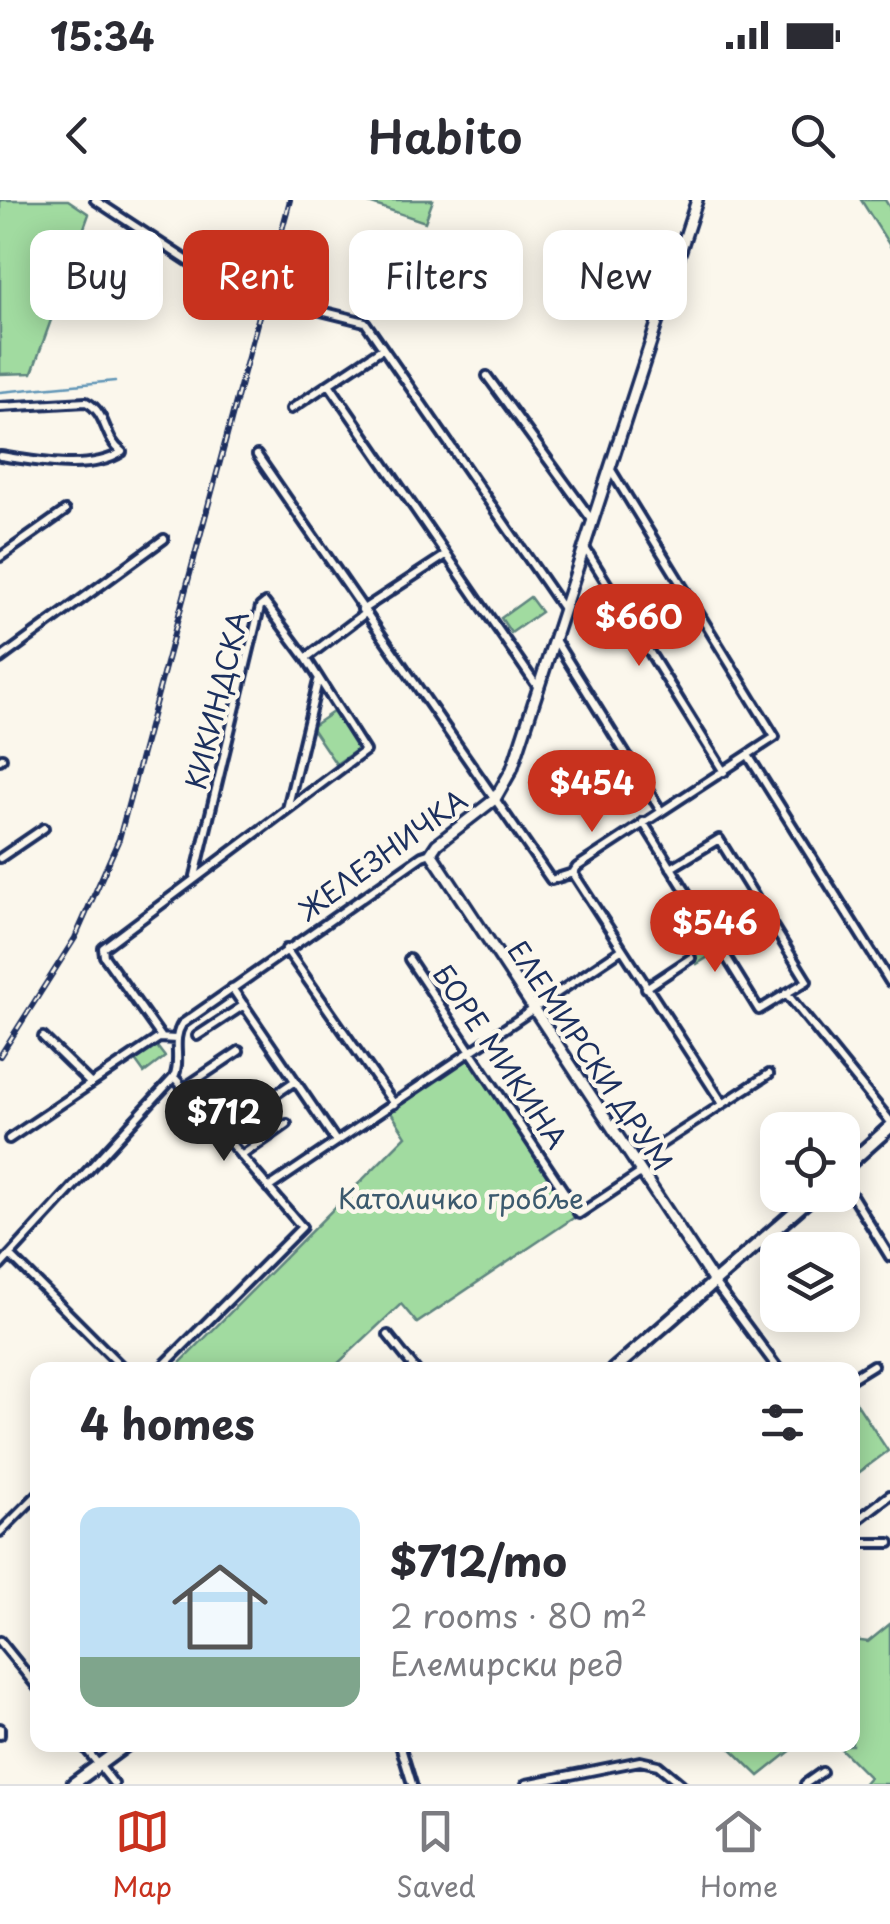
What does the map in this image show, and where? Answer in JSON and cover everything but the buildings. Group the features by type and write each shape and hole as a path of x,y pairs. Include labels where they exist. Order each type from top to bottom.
{"main road":[{"path":"860,1153 890,1124"},
{"path":"622,1362 794,1212"},
{"path":"73,1784 117,1752"}],"street":[{"path":"95,200 228,288 365,322 564,611"},
{"name":"ЖЕЛЕЗНИЧКА","path":"176,1038 186,1020 431,853 437,844 495,800 512,769 539,690 696,200"},
{"path":"292,409 383,348"},
{"path":"487,376 593,522"},
{"path":"329,384 539,690"},
{"path":"0,407 86,402 97,408 111,442 122,452 91,462 0,456"},
{"path":"257,455 548,880 573,873 643,822 774,737 610,470"},
{"path":"0,557 64,511"},
{"path":"0,658 164,538"},
{"path":"585,547 724,772"},
{"path":"162,1038 102,948 365,752 306,658 446,554"},
{"name":"КИКИНДСКА","path":"195,876 261,604 267,604 306,658"},
{"path":"555,640 661,811"},
{"path":"287,810 318,680"},
{"path":"748,755 890,982"},
{"path":"643,822 671,868 758,1010 806,980 719,838 671,868"},
{"path":"0,858 44,828"},
{"name":"ЕЛЕМИРСКИ ДРУМ","path":"431,853 714,1282"},
{"path":"573,873 723,1104"},
{"path":"286,950 394,1104"},
{"path":"268,1188 621,950"},
{"path":"646,988 691,958"},
{"name":"БОРЕ МИКИНА","path":"409,960 579,1214 642,1172"},
{"path":"232,988 336,1141"},
{"path":"786,994 890,1124"},
{"path":"197,1036 244,1005"},
{"path":"43,1037 90,1082"},
{"path":"0,1266 174,1076 178,1066 176,1038 162,1038 9,1138"},
{"path":"184,1088 239,1051"},
{"path":"635,1162 768,1074"},
{"path":"168,1362 302,1228 174,1076"},
{"path":"254,1109 295,1080"},
{"path":"241,1156 287,1124"},
{"path":"860,1209 890,1258"},
{"path":"10,1255 117,1362"},
{"path":"714,1282 773,1362"},
{"path":"388,1335 410,1362"},
{"path":"860,1373 873,1365"},
{"path":"860,1518 890,1495"},
{"path":"0,1532 30,1502"},
{"path":"860,1542 890,1543"},
{"path":"0,1641 30,1678"},
{"path":"89,1752 114,1784"},
{"path":"402,1752 412,1784"},
{"path":"526,1784 640,1761 658,1765 681,1784"},
{"path":"805,1784 822,1772"}],"green space":[{"path":"0,200 68,200 89,214 83,230 30,230 30,320 51,320 32,373 0,374"},
{"path":"360,200 433,200 425,222"},
{"path":"861,200 885,200 890,208 890,246"},
{"path":"530,597 541,612 511,633 501,618"},
{"path":"333,712 358,749 336,764 311,727"},
{"path":"712,935 721,949 697,964 688,949"},
{"path":"155,1044 165,1057 144,1073 134,1059"},
{"name":"Католичко гробље","path":"469,1058 575,1217 417,1323 401,1304 339,1362 181,1362 406,1136 390,1111"},
{"path":"860,1409 888,1451 860,1471"},
{"path":"890,1624 890,1784 863,1784 869,1777 844,1752 860,1752 860,1641 868,1642"},
{"path":"734,1752 789,1752 759,1776"}],"waterway":[{"path":"0,392 115,381"}],"railway":[{"path":"0,1056 75,938 119,839 290,200"}]}
